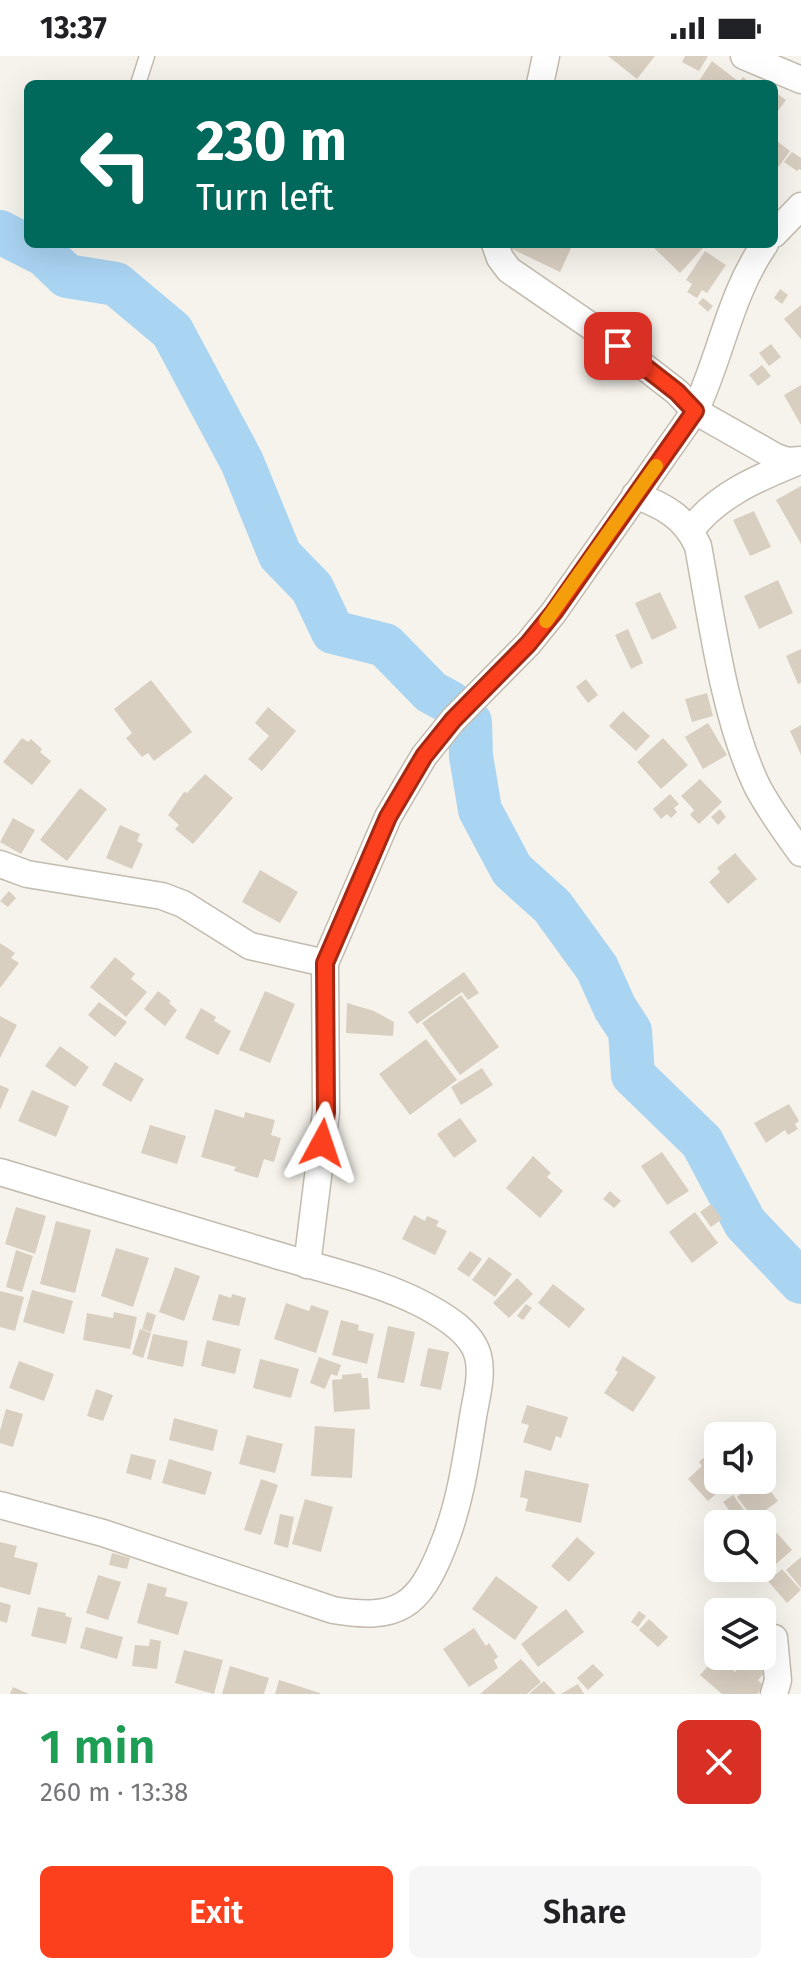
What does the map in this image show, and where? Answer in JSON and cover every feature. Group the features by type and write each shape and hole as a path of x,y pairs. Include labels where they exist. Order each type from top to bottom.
{"street":[{"path":"541,80 546,56"},
{"path":"744,56 801,80"},
{"path":"778,230 801,206"},
{"path":"496,248 509,270 598,331 677,392 695,411 776,457 799,461"},
{"path":"307,1265 326,1112 325,963 388,817 424,756 453,720 528,644 554,612 695,411 710,379 749,267 762,248"},
{"path":"691,530 703,515 750,481 799,461"},
{"path":"635,495 661,505 677,515 691,530 698,546 717,652 740,741 757,785 801,853"},
{"path":"0,864 27,874 162,896 183,904 250,946 325,963"},
{"path":"0,1172 307,1265 421,1303 446,1318 468,1337 478,1356 479,1379 459,1503 432,1574 404,1606 384,1613 357,1614 333,1610 103,1533 0,1505"},
{"path":"774,1694 778,1680 776,1659"}],"lane":[{"path":"139,80 147,56"}],"building":[{"path":"608,56 655,56 637,79"},
{"path":"685,56 708,56 699,71 682,62"},
{"path":"712,61 736,80 700,80"},
{"path":"778,94 786,100 778,111"},
{"path":"778,142 790,151 778,168"},
{"path":"792,152 801,158 801,170 797,171 784,162"},
{"path":"510,248 571,248 560,272"},
{"path":"654,248 703,248 680,273"},
{"path":"705,251 726,265 707,293 702,290 697,298 687,292 692,284 686,280"},
{"path":"780,289 788,295 782,304 774,298"},
{"path":"703,298 713,306 708,312 698,303"},
{"path":"801,305 801,339 784,319"},
{"path":"771,344 781,357 769,366 759,353"},
{"path":"762,365 771,376 758,386 749,375"},
{"path":"801,385 801,425 784,395"},
{"path":"801,486 801,544 776,500"},
{"path":"754,511 771,547 750,556 733,520"},
{"path":"778,580 793,613 759,629 744,596"},
{"path":"660,592 677,628 652,640 635,603"},
{"path":"628,629 643,663 631,669 615,635"},
{"path":"801,649 801,683 798,684 786,656"},
{"path":"586,679 598,695 588,703 576,687"},
{"path":"151,680 192,732 154,761 148,753 142,757 126,738 132,733 114,709"},
{"path":"707,693 713,716 692,722 685,699"},
{"path":"268,707 296,731 262,771 248,759 269,736 255,723"},
{"path":"623,711 650,736 636,751 609,726"},
{"path":"708,723 727,755 703,769 685,737"},
{"path":"801,725 801,755 790,731"},
{"path":"22,738 28,742 31,739 51,761 32,785 3,762"},
{"path":"663,738 688,765 661,789 637,762"},
{"path":"205,774 233,798 193,844 175,829 179,825 168,815 184,792 187,793"},
{"path":"700,779 722,802 699,824 690,815 694,810 681,796"},
{"path":"80,788 107,809 67,861 40,840"},
{"path":"670,794 679,804 674,808 677,812 671,818 667,814 661,819 653,809"},
{"path":"720,809 726,817 718,825 711,817"},
{"path":"13,818 35,830 21,854 0,842"},
{"path":"120,825 140,834 137,841 143,844 132,869 106,858"},
{"path":"735,853 757,879 728,904 709,882 720,872 717,868"},
{"path":"260,870 298,892 280,923 242,902"},
{"path":"9,891 16,898 8,907 0,901"},
{"path":"0,943 15,953 11,958 19,963 0,988"},
{"path":"115,957 135,974 131,979 147,992 126,1017 90,987"},
{"path":"464,972 479,993 468,1000 462,992 417,1024 408,1012"},
{"path":"158,991 177,1010 165,1026 144,1009"},
{"path":"265,991 295,1004 270,1063 239,1050"},
{"path":"461,995 499,1047 460,1075 422,1023"},
{"path":"99,1002 127,1022 115,1037 88,1015"},
{"path":"347,1003 374,1011 394,1022 393,1036 346,1033"},
{"path":"201,1008 216,1017 214,1021 231,1031 218,1055 185,1038"},
{"path":"0,1016 17,1025 0,1058"},
{"path":"426,1039 457,1080 410,1115 379,1074"},
{"path":"60,1046 89,1067 75,1087 45,1066"},
{"path":"115,1062 144,1079 131,1102 102,1085"},
{"path":"482,1068 493,1085 461,1105 451,1087"},
{"path":"0,1085 9,1089 0,1110"},
{"path":"32,1090 69,1106 56,1137 18,1121"},
{"path":"789,1104 799,1121 795,1124 798,1129 788,1135 785,1130 766,1143 754,1123"},
{"path":"215,1109 244,1118 245,1112 275,1120 271,1135 281,1138 274,1162 264,1159 258,1178 234,1171 236,1167 201,1157"},
{"path":"460,1118 477,1141 454,1158 437,1134"},
{"path":"150,1125 186,1136 177,1164 141,1153"},
{"path":"662,1152 689,1191 667,1205 641,1166"},
{"path":"533,1156 551,1173 547,1177 563,1191 540,1218 506,1188"},
{"path":"610,1191 621,1201 614,1208 603,1199"},
{"path":"711,1204 722,1219 711,1227 700,1212"},
{"path":"16,1207 46,1216 35,1254 5,1244"},
{"path":"695,1212 718,1243 692,1263 669,1232"},
{"path":"414,1215 425,1221 427,1216 439,1221 436,1226 447,1231 435,1255 402,1239"},
{"path":"56,1221 91,1230 75,1293 40,1284"},
{"path":"116,1248 149,1258 133,1307 101,1296"},
{"path":"16,1250 33,1256 22,1292 6,1287"},
{"path":"470,1251 482,1259 469,1277 457,1269"},
{"path":"489,1257 512,1274 495,1297 472,1280"},
{"path":"175,1267 200,1276 184,1321 159,1312"},
{"path":"517,1278 533,1294 509,1318 493,1303"},
{"path":"553,1284 585,1309 569,1328 538,1303"},
{"path":"32,1290 73,1301 64,1334 23,1322"},
{"path":"0,1291 24,1297 15,1331 0,1327"},
{"path":"219,1294 246,1298 239,1326 212,1320"},
{"path":"286,1303 309,1311 311,1305 329,1311 316,1353 274,1339"},
{"path":"526,1304 532,1308 523,1320 517,1316"},
{"path":"114,1312 137,1317 130,1349 83,1340 87,1313 113,1318"},
{"path":"147,1312 156,1315 151,1332 142,1329"},
{"path":"341,1320 359,1325 358,1330 374,1334 367,1364 332,1355"},
{"path":"388,1326 415,1332 404,1383 377,1378"},
{"path":"140,1329 151,1333 143,1358 132,1354"},
{"path":"153,1334 188,1341 183,1367 147,1359"},
{"path":"207,1340 241,1349 235,1374 201,1366"},
{"path":"428,1348 449,1352 441,1390 420,1386"},
{"path":"623,1356 656,1377 633,1412 604,1393 618,1372 615,1370"},
{"path":"319,1357 341,1365 337,1376 331,1374 325,1389 310,1383"},
{"path":"260,1359 299,1369 291,1398 253,1388"},
{"path":"19,1361 54,1374 44,1401 9,1388"},
{"path":"361,1373 362,1378 368,1378 370,1409 334,1412 332,1380 342,1379 342,1375"},
{"path":"96,1389 113,1395 103,1421 87,1416"},
{"path":"527,1405 568,1417 561,1438 556,1436 551,1451 523,1442 529,1425 521,1423"},
{"path":"6,1409 23,1414 13,1447 0,1443"},
{"path":"174,1418 218,1430 213,1451 169,1440"},
{"path":"315,1426 355,1429 352,1478 311,1476"},
{"path":"247,1435 283,1444 275,1473 239,1464"},
{"path":"131,1454 156,1460 151,1480 126,1473"},
{"path":"704,1458 704,1494 716,1494 708,1501 688,1479 702,1466 699,1462"},
{"path":"169,1459 212,1472 205,1495 162,1483"},
{"path":"525,1470 589,1484 581,1523 525,1511 528,1499 520,1497"},
{"path":"261,1479 278,1485 261,1535 244,1530"},
{"path":"741,1494 773,1494 778,1501 766,1510 747,1510 737,1497"},
{"path":"733,1495 744,1510 729,1510 723,1502"},
{"path":"305,1499 333,1507 321,1552 292,1544"},
{"path":"280,1514 294,1517 288,1548 274,1544"},
{"path":"776,1534 792,1550 776,1564"},
{"path":"577,1537 595,1553 569,1582 551,1566"},
{"path":"0,1542 17,1546 14,1557 38,1563 30,1595 0,1587"},
{"path":"112,1553 130,1558 127,1569 109,1565"},
{"path":"801,1557 801,1588 786,1570"},
{"path":"782,1569 801,1590 787,1603 769,1582 776,1582 776,1574"},
{"path":"98,1575 121,1582 108,1620 86,1613"},
{"path":"496,1576 538,1607 515,1640 472,1609"},
{"path":"148,1583 167,1588 165,1596 188,1602 178,1635 137,1623"},
{"path":"0,1602 11,1605 7,1623 0,1621"},
{"path":"38,1607 66,1613 65,1616 72,1618 66,1644 31,1636"},
{"path":"566,1609 584,1632 538,1667 521,1644"},
{"path":"639,1611 646,1616 638,1627 631,1622"},
{"path":"649,1619 668,1637 658,1647 639,1630"},
{"path":"86,1627 123,1637 117,1659 80,1648"},
{"path":"474,1628 498,1657 494,1660 498,1668 469,1687 443,1649"},
{"path":"150,1639 161,1641 157,1669 132,1666 135,1645 149,1646"},
{"path":"184,1650 223,1660 214,1694 175,1683"},
{"path":"521,1659 541,1682 527,1694 480,1694"},
{"path":"593,1664 604,1675 588,1690 577,1678"},
{"path":"230,1666 269,1678 264,1694 222,1694"},
{"path":"704,1670 767,1670 758,1680 764,1686 757,1694 722,1694 700,1675"},
{"path":"279,1680 320,1693 320,1694 275,1694"},
{"path":"544,1681 556,1694 529,1694"},
{"path":"578,1684 584,1694 561,1694"},
{"path":"13,1687 29,1694 10,1694"}],"waterway":[{"path":"0,232 24,244"},
{"path":"31,248 45,255 67,276 116,284 172,331 242,462 280,555 312,588 333,632 385,645 431,692 451,703 470,722 471,756 480,810 512,870 552,906 597,968 615,1008 630,1031 633,1075 702,1142 745,1223 801,1282"}],"slow traffic":[{"path":"546,621 656,466"}],"route":[{"path":"322,1143 326,1112 325,963 388,817 424,756 453,720 528,644 554,612 695,411 677,392 618,346"}]}
